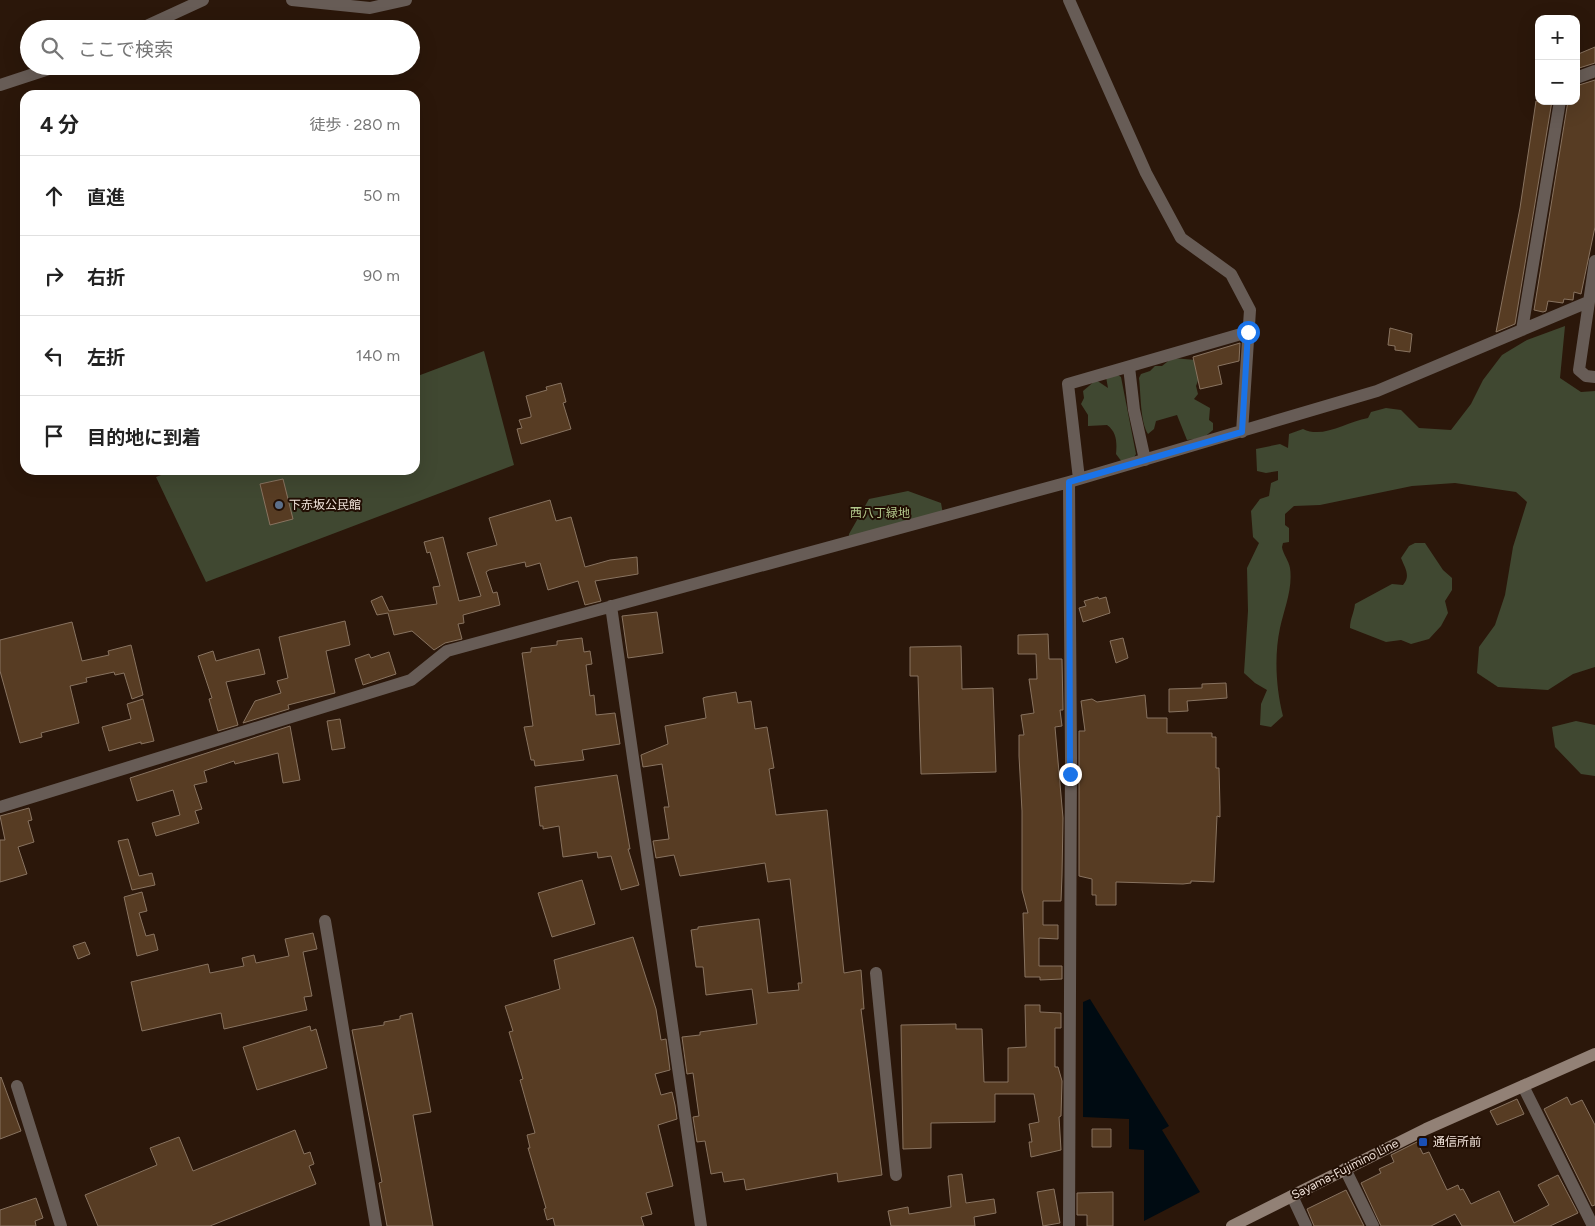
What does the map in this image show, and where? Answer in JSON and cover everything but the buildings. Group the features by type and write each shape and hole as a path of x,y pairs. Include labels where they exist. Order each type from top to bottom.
{"main road":[{"name":"Sayama-Fujimino Line","path":"1232,1226 1345,1169 1595,1054"}],"street":[{"path":"160,20 203,0"},
{"path":"292,0 370,8 406,0"},
{"path":"1069,0 1146,173 1181,238 1232,274 1250,310 1242,432"},
{"path":"1580,77 1595,71"},
{"path":"0,85 31,75"},
{"path":"1522,330 1559,105"},
{"path":"1595,261 1579,370 1586,376 1595,377"},
{"path":"0,807 411,680 447,651 1074,481 1377,392 1588,302 1595,290"},
{"path":"1069,1226 1074,481 1068,384 1248,332"},
{"path":"1128,367 1144,460"},
{"path":"611,606 700,1226"},
{"path":"325,921 376,1226"},
{"path":"876,973 896,1175"},
{"path":"17,1086 62,1226"},
{"path":"1522,1086 1592,1224"},
{"path":"1345,1169 1373,1226"},
{"path":"1292,1196 1306,1226"}],"green space":[{"path":"1565,326 1560,378 1581,392 1595,391 1595,667 1573,674 1548,690 1498,687 1477,673 1479,647 1495,625 1505,595 1513,547 1527,502 1516,492 1455,483 1412,486 1320,505 1294,506 1285,514 1285,525 1289,528 1289,542 1283,543 1282,547 1291,576 1278,639 1276,661 1277,684 1283,716 1271,727 1260,725 1261,704 1267,690 1255,683 1244,673 1248,611 1247,568 1259,543 1253,537 1251,511 1260,499 1269,496 1271,483 1278,480 1278,471 1266,473 1257,471 1256,449 1280,444 1288,448 1289,434 1303,429 1318,432 1335,429 1368,418 1371,412 1386,408 1401,410 1419,428 1451,430 1471,404 1483,380 1502,355 1527,340"},
{"path":"484,351 514,465 206,582 156,477 161,475 420,475 420,375"},
{"path":"1172,358 1196,360 1199,378 1196,386 1198,394 1194,399 1210,408 1209,420 1213,423 1213,430 1203,438 1187,440 1177,415 1156,421 1154,429 1148,434 1145,429 1139,378 1141,374 1150,371 1155,366 1162,366"},
{"path":"1115,373 1121,377 1136,454 1133,459 1122,462 1116,454 1115,434 1113,431 1107,425 1088,426 1088,415 1081,404 1084,398 1083,391 1096,380 1108,388 1106,377"},
{"name":"西八丁緑地","path":"908,491 941,503 943,514 849,538 849,534 869,499"},
{"path":"1415,543 1425,543 1443,570 1452,578 1452,590 1445,601 1448,613 1441,626 1429,639 1411,644 1401,640 1386,642 1350,628 1355,604 1392,584 1403,585 1407,575 1401,558 1409,546"},
{"path":"1576,721 1595,725 1595,776 1581,774 1555,747 1552,727"}],"shaded area":[{"path":"1090,999 1169,1126 1162,1130 1200,1192 1144,1221 1144,1150 1129,1149 1129,1119 1083,1117 1083,1002"}],"place":[{"name":"下赤坂公民館","path":"279,505"},
{"name":"通信所前","path":"1423,1142"}],"route":[{"path":"1070,774 1069,482 1242,432 1248,332"}]}
